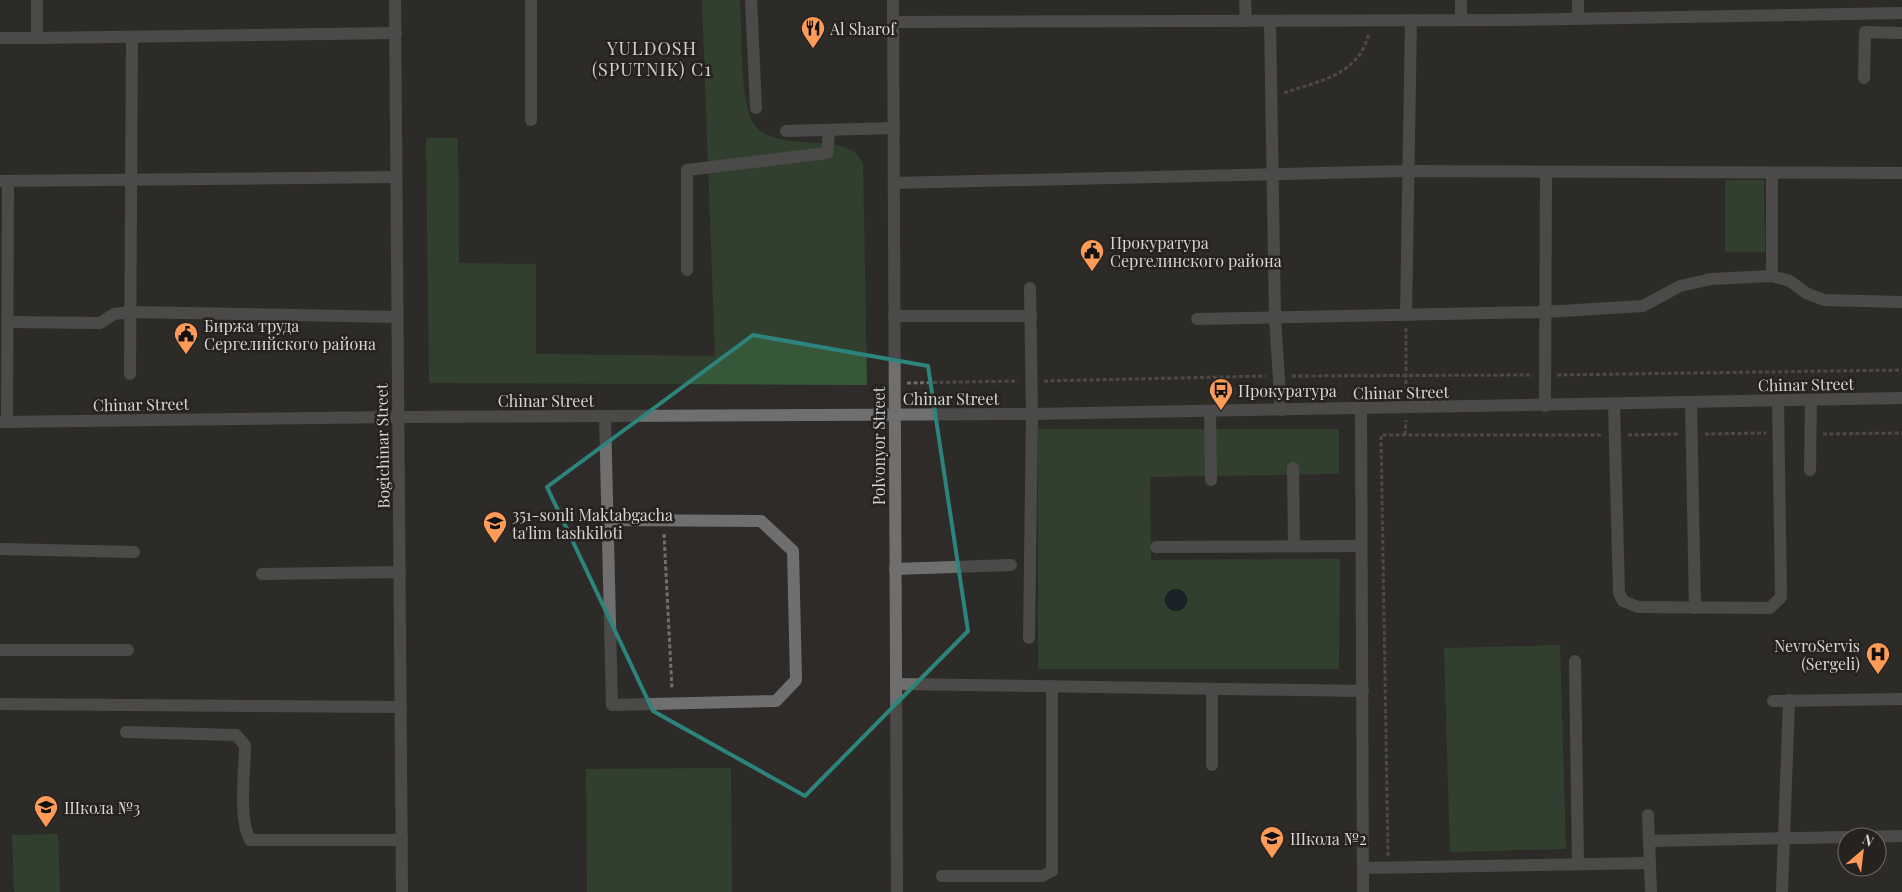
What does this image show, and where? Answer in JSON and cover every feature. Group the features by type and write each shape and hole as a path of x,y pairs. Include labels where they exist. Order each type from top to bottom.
{"street":[{"path":"37,0 38,38"},
{"name":"Bogichinar Street","path":"395,0 402,892"},
{"path":"531,0 531,120"},
{"path":"751,0 756,108"},
{"name":"Polvonyor Street","path":"893,0 897,892"},
{"path":"1245,0 1246,21"},
{"path":"1461,0 1461,20"},
{"path":"1578,0 1578,18"},
{"path":"893,22 1461,20 1902,13"},
{"path":"1406,315 1411,20"},
{"path":"1270,21 1275,318 1281,410"},
{"path":"1864,78 1865,32 1902,33"},
{"path":"0,38 396,33"},
{"path":"130,374 132,37"},
{"path":"786,131 894,128"},
{"path":"687,270 687,170 827,153 829,130"},
{"path":"894,183 1407,171 1902,173"},
{"path":"1545,406 1546,172"},
{"path":"1772,173 1772,276"},
{"path":"3,422 8,322 4,272 4,181 396,177"},
{"path":"1197,319 1544,312 1643,306 1680,286 1711,280 1772,276 1790,281 1806,293 1824,300 1902,302"},
{"path":"1029,638 1032,414 1030,288"},
{"path":"8,322 100,323 114,314 130,312 397,316"},
{"path":"894,316 1031,316"},
{"name":"Chinar Street","path":"3,422 398,417 1032,414 1902,398"},
{"path":"1614,404 1619,593 1623,601 1638,607 1770,608 1781,597 1778,400"},
{"path":"1810,470 1811,400"},
{"path":"1691,402 1695,608"},
{"path":"1361,409 1363,892"},
{"path":"1210,411 1211,480"},
{"path":"605,416 612,705 776,701 796,680 793,551 761,521 608,520"},
{"path":"1294,468 1294,546"},
{"path":"1156,547 1361,546"},
{"path":"0,549 134,552"},
{"path":"895,569 1010,565"},
{"path":"262,574 400,572"},
{"path":"0,650 128,650"},
{"path":"1575,661 1578,864"},
{"path":"896,684 1363,691"},
{"path":"942,876 1042,876 1052,871 1052,686"},
{"path":"1212,689 1212,765"},
{"path":"1773,701 1902,699"},
{"path":"1782,892 1789,700"},
{"path":"0,704 401,706"},
{"path":"126,732 236,735 245,745 244,814 245,831 250,840 402,840"},
{"path":"1648,816 1651,892"},
{"path":"1887,836 1902,836"},
{"path":"1649,841 1837,837"},
{"path":"1363,868 1650,862"}],"path":[{"path":"1272,98 1340,74 1355,61 1365,48 1373,20"},
{"path":"1405,435 1406,315"},
{"path":"894,384 1406,374 1545,375 1902,370"},
{"path":"1388,868 1381,435 1778,433"},
{"path":"1810,434 1902,433"},
{"path":"663,520 673,703"}],"highlighted area":[{"path":"753,335 928,366 968,631 805,796 653,711 547,487"}],"green space":[{"path":"702,0 740,0 742,61 747,108 751,119 759,129 770,136 784,140 843,147 855,153 863,164 867,385 429,383 426,138 458,138 459,263 536,264 536,354 715,356"},
{"path":"1725,180 1764,180 1765,252 1725,252"},
{"path":"1038,429 1339,429 1339,474 1150,477 1151,560 1340,559 1339,669 1038,669"},
{"path":"1560,645 1566,849 1450,852 1444,648"},
{"path":"731,768 732,892 587,892 586,769"},
{"path":"58,834 60,892 14,892 12,835"}],"water":[{"path":"1176,589 1184,592 1187,600 1184,608 1176,611 1168,608 1165,600 1168,592"}],"place":[{"name":"Al Sharof","path":"813,49"},
{"name":"Прокуратура Сергелинского района","path":"1092,272"},
{"name":"Биржа труда Сергелийского района","path":"186,355"},
{"name":"Прокуратура","path":"1221,411"},
{"name":"351-sonli Maktabgacha ta'lim tashkiloti","path":"495,544"},
{"name":"NevroServis (Sergeli)","path":"1878,675"},
{"name":"Школа №3","path":"46,828"},
{"name":"Школа №2","path":"1272,859"}],"district":[{"name":"YULDOSH (SPUTNIK) C1","path":"652,58"}]}
